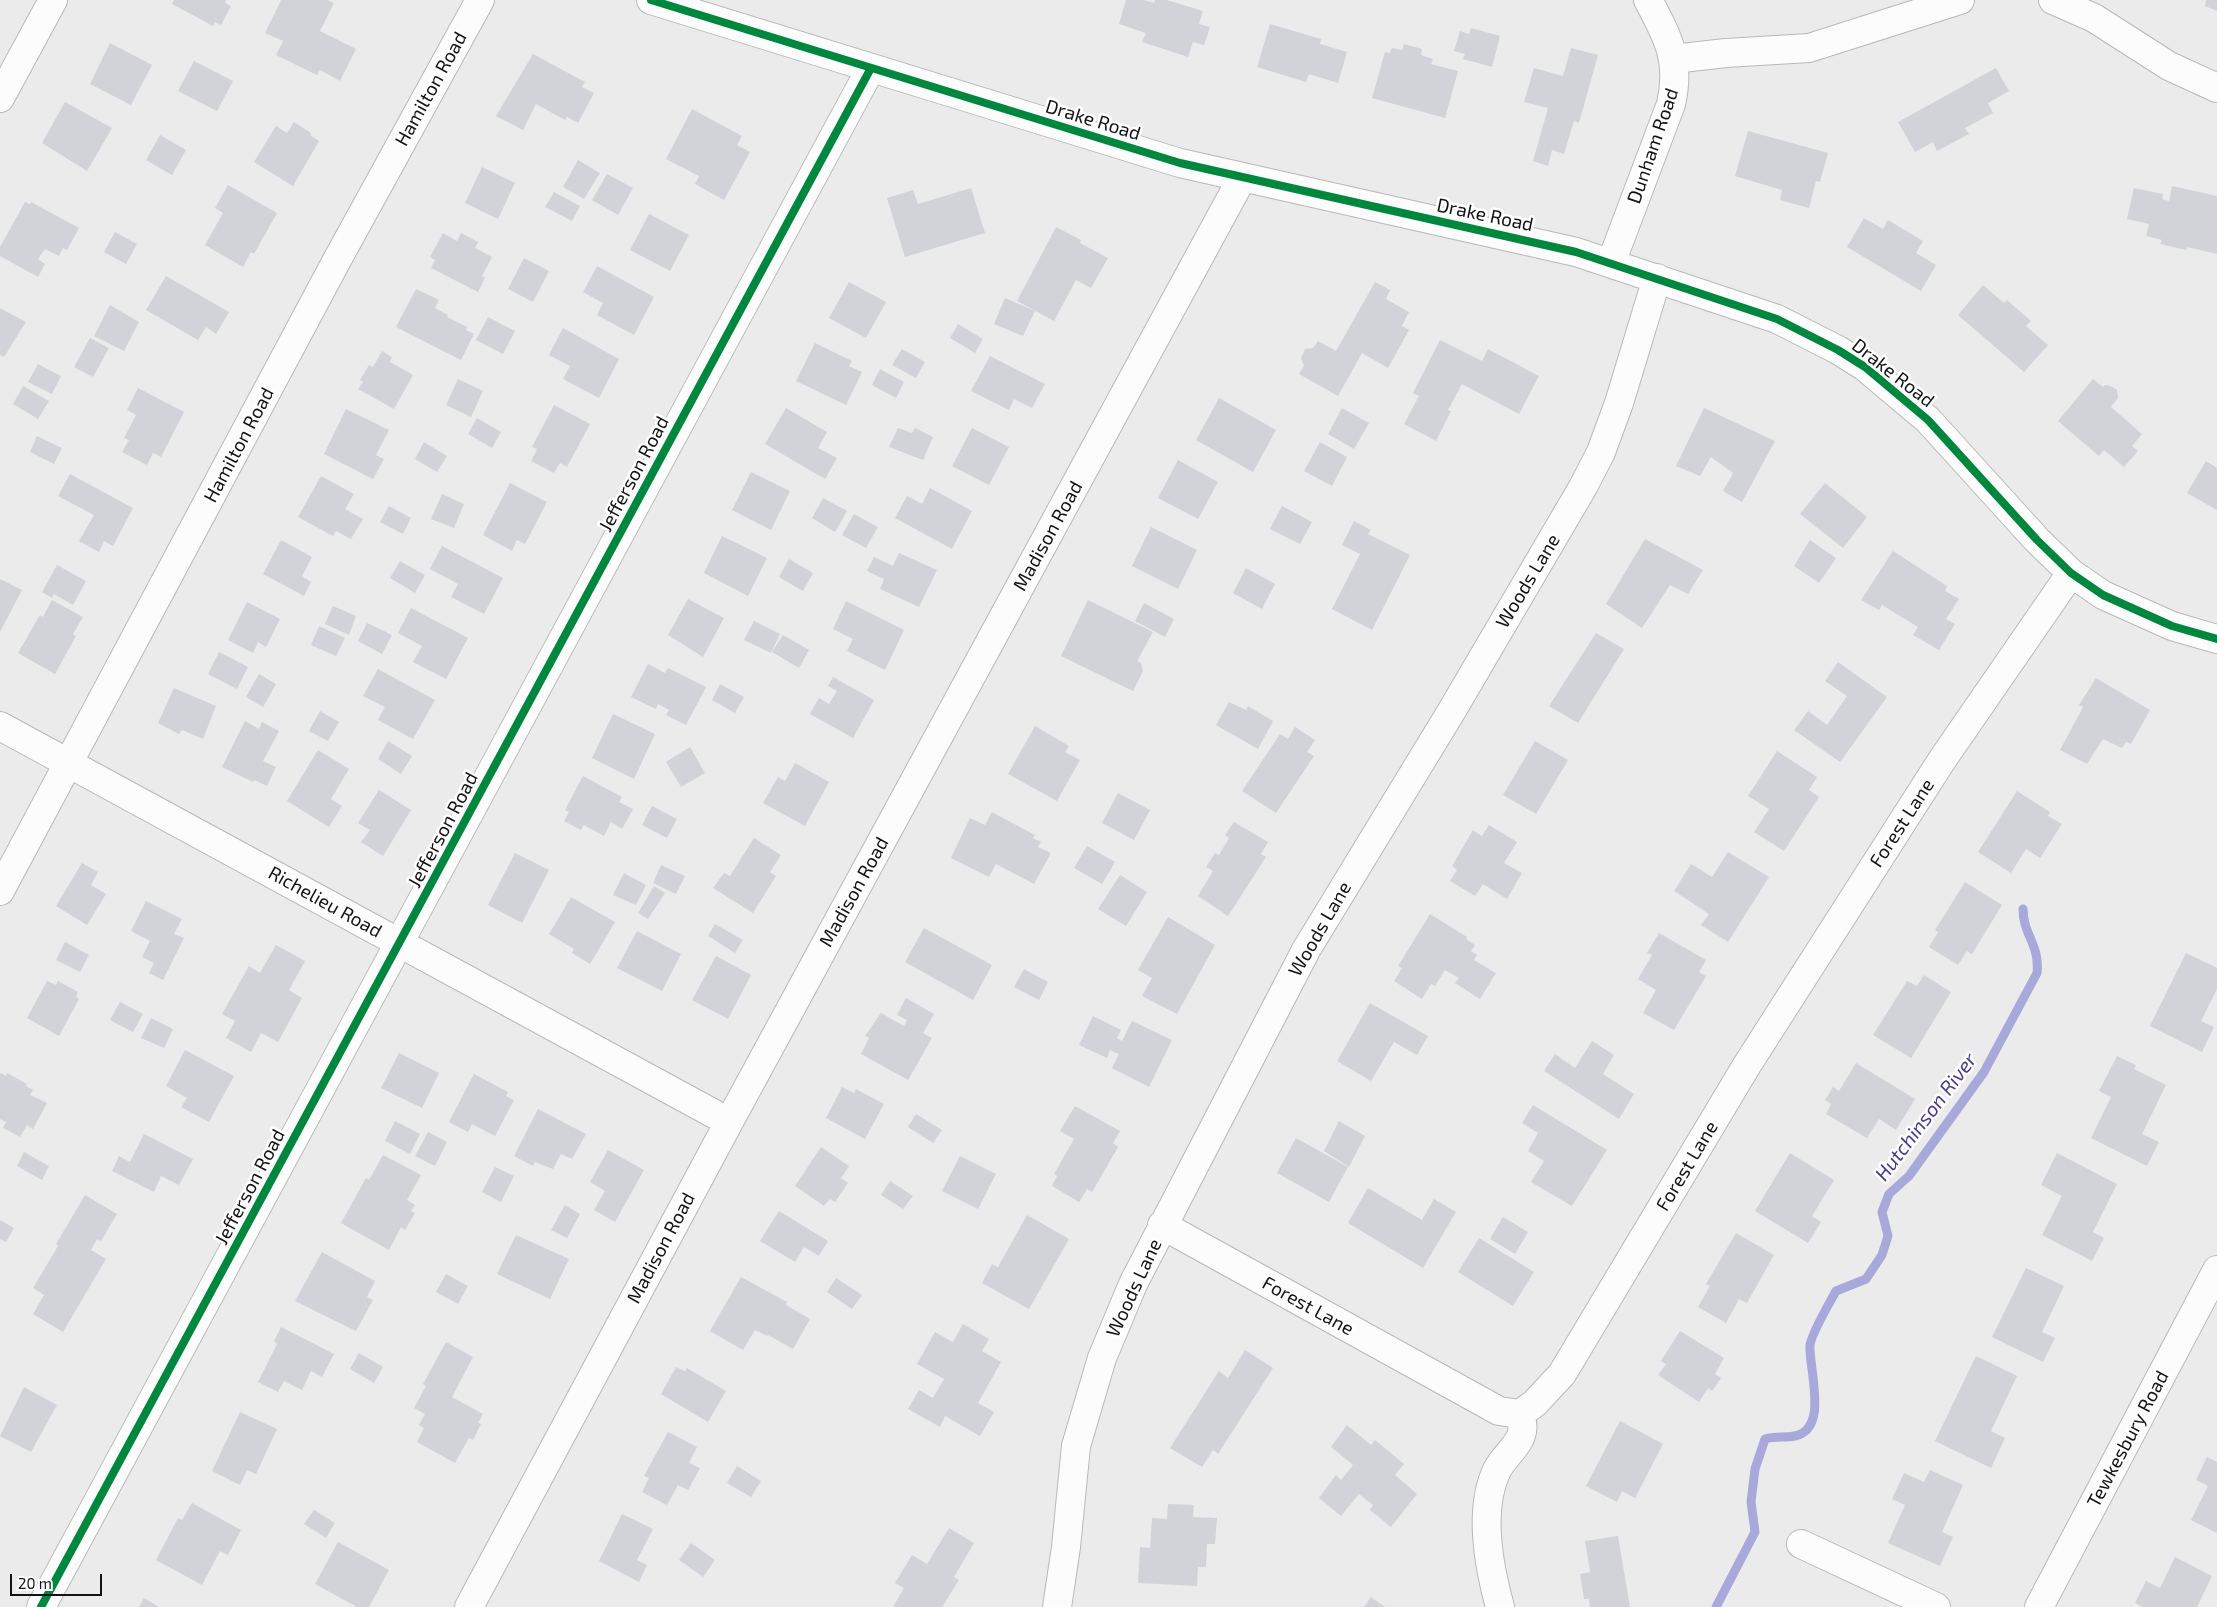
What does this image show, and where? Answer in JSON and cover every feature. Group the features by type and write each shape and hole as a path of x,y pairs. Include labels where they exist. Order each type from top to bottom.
{"street":[{"path":"0,98 53,0"},
{"name":"Hamilton Road","path":"0,891 337,260 480,0"},
{"name":"Drake Road","path":"651,0 1180,163 1576,252 1777,319 1838,350 1866,367 1928,420 2037,540 2071,573 2103,595 2120,603 2172,626 2217,640"},
{"name":"Dunham Road","path":"1611,263 1676,83 1667,34 1648,0"},
{"path":"1673,59 1726,53 1809,48 1960,0"},
{"path":"2053,0 2094,18 2169,66 2217,88"},
{"name":"Jefferson Road","path":"41,1607 871,68"},
{"name":"Madison Road","path":"469,1607 729,1122 1242,178"},
{"name":"Woods Lane","path":"1057,1607 1078,1438 1102,1358 1133,1284 1306,950 1451,712 1583,487 1601,452 1619,403 1657,278"},
{"name":"Forest Lane","path":"1162,1226 1499,1410 1520,1414 1535,1403 1562,1374 1757,1049 1942,760 2071,573"},
{"name":"Richelieu Road","path":"0,726 729,1122"},
{"name":"Tewkesbury Road","path":"2039,1607 2217,1270"},
{"path":"1500,1607 1492,1579 1487,1501 1497,1470 1521,1438 1524,1424 1520,1414"},
{"path":"1801,1544 1936,1607"}],"building":[{"path":"174,0 226,0 225,3 231,6 221,25 215,22 213,26 172,4"},
{"path":"281,0 327,0 334,3 320,31 356,49 340,81 320,70 317,75 276,55 283,41 265,33"},
{"path":"1126,0 1144,0 1154,3 1155,0 1167,0 1203,11 1199,24 1210,27 1204,45 1193,42 1188,57 1142,42 1146,33 1119,24"},
{"path":"2206,0 2217,0 2217,11 2205,6"},
{"path":"1270,24 1321,39 1320,44 1347,52 1338,83 1309,74 1306,82 1257,67"},
{"path":"1471,28 1500,36 1492,67 1463,59 1465,54 1454,51 1460,31 1469,34"},
{"path":"110,43 152,65 131,105 90,84"},
{"path":"1404,44 1422,49 1421,55 1433,59 1431,64 1458,71 1445,118 1372,98 1385,52 1390,53 1392,48 1402,50"},
{"path":"1571,48 1598,55 1579,123 1574,121 1564,154 1552,150 1548,166 1533,161 1548,108 1524,102 1534,68 1563,76"},
{"path":"533,54 585,82 582,87 594,93 578,123 567,117 565,120 536,104 523,130 496,116"},
{"path":"194,61 233,81 217,111 178,91"},
{"path":"1996,68 2009,91 1988,103 1993,113 1965,128 1969,134 1937,151 1933,142 1915,152 1898,122"},
{"path":"65,102 112,128 87,171 42,143"},
{"path":"692,109 742,136 737,145 750,152 724,200 695,184 699,176 666,159"},
{"path":"294,122 311,133 310,135 319,141 293,186 254,162 276,126 287,133"},
{"path":"1748,131 1828,153 1820,182 1816,181 1809,208 1780,200 1782,190 1735,176"},
{"path":"160,135 186,150 172,175 146,160"},
{"path":"578,160 600,173 584,199 563,187"},
{"path":"482,167 515,183 498,219 465,203"},
{"path":"607,174 633,188 618,215 592,200"},
{"path":"228,185 277,213 254,254 251,252 243,267 205,245 223,213 215,208"},
{"path":"2172,186 2217,196 2217,254 2187,247 2186,250 2160,244 2162,240 2146,236 2149,224 2127,219 2134,188 2163,194 2162,199 2169,201"},
{"path":"971,188 985,233 905,257 887,198 913,190 918,204"},
{"path":"554,192 580,206 572,221 545,207"},
{"path":"25,202 30,204 31,202 79,228 67,250 63,248 59,256 45,249 38,259 45,264 38,277 0,256 0,247"},
{"path":"649,214 689,235 670,271 630,250"},
{"path":"1864,218 1883,229 1888,220 1923,241 1916,253 1936,265 1921,291 1847,247"},
{"path":"1056,227 1081,240 1080,243 1108,258 1091,288 1076,280 1054,321 1017,301"},
{"path":"115,232 137,244 126,264 104,252"},
{"path":"443,233 457,241 461,233 478,242 475,248 492,257 482,276 485,278 478,292 431,268 435,260 430,257"},
{"path":"524,258 549,271 533,302 508,289"},
{"path":"597,266 654,297 634,335 597,315 603,303 583,292"},
{"path":"166,276 229,312 216,334 206,327 198,340 146,310"},
{"path":"849,282 886,302 866,338 829,318"},
{"path":"1375,282 1390,290 1386,299 1409,312 1402,326 1409,330 1388,368 1362,353 1338,396 1299,374 1304,366 1301,358 1305,349 1313,348 1318,341 1336,351"},
{"path":"1983,285 2004,303 2007,300 2031,321 2026,326 2048,345 2024,372 1958,315"},
{"path":"416,289 439,300 435,308 448,315 447,317 467,327 466,330 474,334 461,360 396,327"},
{"path":"1005,298 1035,311 1023,336 994,324"},
{"path":"110,305 139,322 124,351 94,336"},
{"path":"0,308 26,322 4,357 0,355"},
{"path":"488,317 515,331 503,354 476,340"},
{"path":"958,324 983,339 975,353 950,338"},
{"path":"563,328 619,359 599,398 563,379 570,366 549,355"},
{"path":"90,338 109,348 93,377 74,367"},
{"path":"1440,340 1482,361 1488,349 1539,376 1519,414 1462,384 1448,410 1451,411 1436,441 1404,424 1419,396 1413,393"},
{"path":"815,343 852,361 849,366 862,372 846,405 796,381"},
{"path":"902,349 925,362 916,378 892,365"},
{"path":"382,351 392,357 390,362 413,375 394,409 358,389 363,382 360,380 369,365 373,367"},
{"path":"990,356 1045,384 1032,408 1014,399 1009,410 971,391"},
{"path":"38,364 61,376 52,394 28,382"},
{"path":"880,369 904,382 896,398 872,385"},
{"path":"458,379 483,391 471,417 446,405"},
{"path":"2093,379 2103,387 2105,385 2111,386 2117,390 2118,398 2111,407 2142,434 2132,446 2138,451 2124,467 2104,450 2099,456 2058,421"},
{"path":"23,386 49,401 38,419 13,404"},
{"path":"138,388 184,412 161,457 153,453 147,465 122,452 129,440 124,438 136,415 127,410"},
{"path":"1219,398 1276,430 1253,472 1196,440"},
{"path":"554,405 590,424 567,467 560,463 554,473 531,461 537,449 532,447"},
{"path":"786,408 827,432 818,448 837,458 825,479 765,444"},
{"path":"1342,408 1369,423 1354,449 1328,434"},
{"path":"1704,408 1775,441 1742,502 1723,491 1733,473 1711,457 1700,476 1676,466"},
{"path":"346,409 389,430 376,455 384,459 373,479 324,454"},
{"path":"477,418 501,432 492,448 468,434"},
{"path":"898,428 912,433 915,428 933,437 923,460 889,447"},
{"path":"972,428 1009,447 989,485 952,466"},
{"path":"37,436 62,448 54,464 30,452"},
{"path":"424,442 447,456 437,472 415,459"},
{"path":"1320,442 1347,457 1332,486 1304,471"},
{"path":"1178,460 1218,482 1198,519 1158,498"},
{"path":"2206,461 2217,468 2217,510 2187,493"},
{"path":"751,472 790,491 771,530 732,510"},
{"path":"70,474 133,508 113,546 104,541 99,552 79,541 94,515 58,496"},
{"path":"321,476 354,494 345,509 363,519 351,539 336,531 333,536 298,517"},
{"path":"510,483 547,502 525,544 517,540 512,551 483,535"},
{"path":"1825,483 1867,517 1843,548 1800,514"},
{"path":"930,488 972,511 952,549 895,518 907,496 922,504"},
{"path":"442,494 464,504 454,528 431,519"},
{"path":"823,498 847,511 835,532 812,518"},
{"path":"389,506 411,518 403,534 380,522"},
{"path":"1282,506 1312,522 1300,544 1270,529"},
{"path":"854,514 878,527 866,548 842,535"},
{"path":"1354,521 1371,530 1368,534 1410,555 1372,630 1332,609 1360,554 1342,545"},
{"path":"1151,527 1197,550 1178,589 1132,566"},
{"path":"722,536 767,558 748,596 704,573"},
{"path":"1645,539 1703,570 1688,594 1670,585 1642,628 1606,604"},
{"path":"281,540 312,557 302,576 311,582 304,596 263,574"},
{"path":"1810,540 1836,558 1819,583 1794,566"},
{"path":"442,546 503,578 484,614 451,597 458,584 430,569"},
{"path":"1893,551 1947,586 1945,591 1959,599 1946,619 1955,624 1939,650 1913,635 1918,627 1882,605 1879,610 1861,600"},
{"path":"899,553 937,570 919,607 880,589 884,579 867,571 874,557 893,566"},
{"path":"789,559 813,573 803,591 779,577"},
{"path":"400,561 425,575 415,593 390,578"},
{"path":"57,565 86,581 73,605 54,594 52,598 42,592"},
{"path":"1246,568 1275,584 1262,609 1233,593"},
{"path":"0,579 22,590 0,632"},
{"path":"688,599 724,618 703,657 668,635"},
{"path":"52,600 83,617 73,634 76,636 55,674 18,653 40,615 43,617"},
{"path":"1088,600 1153,632 1137,661 1141,663 1143,671 1133,691 1061,656"},
{"path":"846,601 904,630 885,670 847,651 853,639 833,629"},
{"path":"247,602 280,619 266,647 258,642 253,653 228,640"},
{"path":"1144,603 1174,619 1165,637 1135,621"},
{"path":"333,606 356,616 349,635 325,624"},
{"path":"411,608 468,638 446,679 413,662 422,646 398,633"},
{"path":"754,621 780,634 771,653 744,640"},
{"path":"367,623 392,635 382,654 358,641"},
{"path":"319,626 345,638 336,656 311,645"},
{"path":"1596,633 1624,649 1578,723 1549,706"},
{"path":"783,635 809,650 799,668 772,652"},
{"path":"219,652 248,667 237,689 208,674"},
{"path":"1838,662 1887,697 1840,762 1794,730 1808,711 1827,725 1847,696 1825,681"},
{"path":"648,664 665,673 668,668 706,687 686,725 666,715 669,710 658,704 656,709 631,697"},
{"path":"378,669 435,700 413,739 378,720 385,707 363,696"},
{"path":"259,674 276,684 263,707 246,697"},
{"path":"833,677 874,700 853,738 810,714 819,698 829,704 837,691 828,686"},
{"path":"2096,678 2150,710 2131,744 2126,742 2122,748 2103,739 2087,764 2060,750 2083,707 2079,705"},
{"path":"720,684 744,697 735,713 712,700"},
{"path":"174,688 216,706 203,739 182,730 179,734 158,723"},
{"path":"1229,702 1246,710 1248,706 1273,721 1258,749 1216,725"},
{"path":"320,711 339,722 328,741 309,731"},
{"path":"613,714 655,734 634,779 592,758"},
{"path":"245,721 259,729 262,722 279,731 263,761 276,767 267,786 254,780 253,782 222,767"},
{"path":"1035,726 1069,746 1065,752 1080,760 1057,801 1008,774"},
{"path":"1295,727 1315,740 1307,752 1314,756 1276,813 1242,791 1280,734 1288,739"},
{"path":"388,741 412,756 401,774 378,759"},
{"path":"1535,741 1568,760 1536,814 1503,795"},
{"path":"690,747 705,773 681,787 666,762"},
{"path":"318,750 349,769 331,799 342,806 329,827 287,801"},
{"path":"1777,751 1817,777 1809,790 1819,797 1784,851 1754,832 1769,809 1748,796"},
{"path":"795,763 829,782 805,826 763,803 778,777 785,781"},
{"path":"583,776 622,797 619,802 633,809 622,829 611,822 604,836 584,825 581,830 564,821 569,812 565,810"},
{"path":"379,790 411,810 383,856 361,842 370,830 358,823"},
{"path":"2017,791 2050,812 2048,816 2062,824 2040,858 2026,849 2011,873 1978,852"},
{"path":"1118,793 1150,810 1134,840 1102,823"},
{"path":"652,806 677,819 667,838 642,825"},
{"path":"992,812 1035,835 1033,838 1041,842 1038,847 1051,853 1034,884 996,864 989,877 951,858 970,818 985,825"},
{"path":"1234,822 1268,842 1261,854 1266,857 1228,916 1198,896 1213,871 1206,867 1215,853 1219,855 1229,838 1225,835"},
{"path":"1489,825 1517,842 1504,863 1522,873 1507,899 1483,884 1475,896 1450,881 1457,870 1452,866 1473,830 1482,836"},
{"path":"754,838 781,855 770,872 776,876 753,913 713,888 724,873 730,876"},
{"path":"1087,846 1115,862 1102,884 1074,868"},
{"path":"1728,852 1769,877 1728,942 1701,925 1709,914 1674,891 1691,864 1712,877"},
{"path":"515,853 549,870 522,923 488,905"},
{"path":"82,863 98,872 91,885 106,894 87,925 56,906"},
{"path":"661,865 685,876 676,894 653,883"},
{"path":"624,873 646,885 636,905 613,895"},
{"path":"1120,875 1147,892 1126,926 1098,909"},
{"path":"1965,882 2002,905 1972,954 1967,951 1958,965 1929,947 1938,932 1935,930"},
{"path":"654,886 665,893 648,919 638,913"},
{"path":"571,897 615,922 590,964 572,953 574,949 549,934"},
{"path":"146,901 182,919 174,934 184,938 163,980 149,973 154,963 142,957 150,941 131,931"},
{"path":"1430,914 1467,937 1466,939 1475,945 1471,951 1477,955 1474,960 1496,973 1480,999 1455,983 1459,978 1445,970 1435,986 1431,984 1422,999 1394,981 1402,968 1398,966"},
{"path":"1168,917 1215,945 1177,1014 1142,996 1152,978 1138,970"},
{"path":"715,924 743,940 735,953 708,936"},
{"path":"924,928 992,965 973,1000 905,962"},
{"path":"637,931 681,954 662,991 617,968"},
{"path":"1659,933 1706,960 1699,972 1706,976 1674,1030 1643,1013 1656,990 1638,979 1652,955 1647,953"},
{"path":"65,942 89,955 80,972 56,960"},
{"path":"276,945 305,961 289,990 302,998 278,1042 261,1033 251,1052 226,1038 235,1021 222,1014 249,966 260,973"},
{"path":"2186,953 2217,968 2217,989 2201,1021 2214,1027 2202,1052 2150,1026"},
{"path":"716,956 751,975 728,1019 692,1000"},
{"path":"1024,969 1048,982 1039,1000 1014,987"},
{"path":"1924,975 1951,992 1911,1058 1873,1035 1907,981 1917,986"},
{"path":"47,981 56,985 58,981 78,992 76,997 79,999 59,1036 27,1018"},
{"path":"906,998 934,1014 923,1033 932,1038 908,1080 861,1054 869,1038 865,1036 881,1013 904,1026 907,1020 897,1015"},
{"path":"120,1002 143,1014 133,1032 110,1020"},
{"path":"1370,1003 1428,1036 1417,1055 1394,1042 1371,1081 1337,1061"},
{"path":"1093,1016 1121,1030 1117,1038 1122,1041 1132,1021 1172,1040 1149,1087 1112,1068 1119,1054 1110,1050 1107,1058 1079,1045"},
{"path":"151,1018 173,1029 164,1048 141,1038"},
{"path":"1592,1041 1614,1055 1603,1074 1634,1094 1619,1119 1544,1071 1555,1054 1575,1068"},
{"path":"185,1050 234,1076 209,1122 181,1107 187,1098 166,1086"},
{"path":"399,1053 439,1073 422,1108 381,1088"},
{"path":"2117,1056 2136,1065 2134,1069 2166,1085 2142,1134 2159,1142 2147,1166 2091,1138 2111,1097 2099,1091"},
{"path":"1856,1063 1915,1099 1896,1130 1879,1119 1867,1138 1826,1114 1831,1104 1825,1100 1833,1087 1839,1091"},
{"path":"0,1073 6,1076 7,1073 27,1084 26,1086 33,1090 30,1095 47,1103 33,1129 27,1125 20,1137 3,1128 6,1122 0,1119"},
{"path":"474,1074 508,1092 506,1096 514,1100 495,1136 472,1124 468,1132 449,1122"},
{"path":"842,1087 854,1093 856,1089 884,1104 865,1139 826,1118"},
{"path":"1533,1105 1607,1150 1572,1206 1531,1182 1544,1161 1528,1151 1538,1133 1522,1123"},
{"path":"1075,1106 1120,1131 1113,1143 1118,1147 1092,1192 1087,1189 1079,1202 1052,1186 1057,1176 1054,1174 1074,1139 1060,1131"},
{"path":"538,1109 586,1134 572,1159 561,1154 553,1169 535,1162 533,1166 514,1156"},
{"path":"916,1114 942,1130 933,1143 908,1127"},
{"path":"395,1121 420,1134 410,1154 385,1141"},
{"path":"1339,1121 1365,1136 1349,1167 1324,1151"},
{"path":"428,1132 447,1142 435,1166 415,1156"},
{"path":"144,1134 193,1159 179,1185 161,1176 154,1192 112,1171 119,1156 130,1162"},
{"path":"1296,1138 1348,1167 1329,1202 1277,1173"},
{"path":"821,1147 849,1166 841,1178 848,1183 835,1202 830,1199 824,1206 795,1186"},
{"path":"608,1150 644,1170 615,1222 594,1210 605,1191 590,1182"},
{"path":"24,1152 49,1166 42,1180 17,1166"},
{"path":"1790,1153 1834,1180 1812,1216 1821,1222 1808,1243 1755,1211"},
{"path":"2057,1153 2117,1184 2093,1232 2104,1238 2092,1261 2042,1235 2062,1196 2041,1185"},
{"path":"383,1155 421,1175 407,1200 415,1205 411,1211 415,1213 405,1230 401,1227 389,1250 341,1223 366,1178 369,1180"},
{"path":"960,1156 996,1174 978,1209 942,1191"},
{"path":"495,1167 514,1176 501,1202 482,1192"},
{"path":"890,1181 913,1196 903,1209 881,1195"},
{"path":"1368,1188 1422,1220 1434,1199 1456,1212 1423,1268 1348,1223"},
{"path":"85,1195 117,1214 101,1241 97,1239 91,1250 106,1259 63,1332 33,1314 44,1295 33,1288"},
{"path":"565,1205 580,1214 567,1238 551,1230"},
{"path":"779,1211 828,1241 819,1256 804,1247 795,1262 760,1241"},
{"path":"1027,1215 1069,1239 1029,1309 982,1283 992,1264 998,1267"},
{"path":"1503,1217 1528,1232 1515,1254 1490,1239"},
{"path":"0,1220 14,1228 6,1242 0,1239"},
{"path":"1736,1233 1774,1255 1747,1303 1739,1299 1726,1323 1698,1307 1710,1286 1706,1284"},
{"path":"516,1235 569,1259 550,1299 497,1274"},
{"path":"1479,1238 1534,1272 1513,1306 1458,1272"},
{"path":"322,1252 375,1281 367,1297 373,1300 356,1331 295,1301"},
{"path":"2026,1268 2064,1286 2042,1332 2055,1338 2043,1362 1992,1337"},
{"path":"446,1274 468,1286 458,1304 436,1292"},
{"path":"741,1277 787,1302 786,1305 810,1319 793,1349 755,1330 743,1350 710,1331"},
{"path":"836,1278 862,1295 852,1309 827,1292"},
{"path":"963,1324 989,1339 982,1351 1001,1362 978,1403 994,1412 980,1436 945,1416 940,1427 908,1409 919,1390 933,1398 944,1379 917,1364 935,1332 953,1342"},
{"path":"281,1327 334,1354 322,1377 311,1371 302,1390 284,1381 278,1392 258,1382 277,1344 274,1341"},
{"path":"1680,1331 1724,1358 1715,1374 1721,1378 1712,1391 1708,1388 1699,1402 1658,1375 1666,1364 1661,1361"},
{"path":"446,1342 473,1357 452,1397 483,1414 478,1423 481,1424 473,1440 469,1438 455,1463 417,1442 424,1428 419,1425 425,1414 414,1408 426,1386 423,1384"},
{"path":"1245,1350 1273,1368 1218,1454 1213,1450 1202,1467 1170,1448 1219,1371 1228,1378"},
{"path":"359,1353 383,1367 374,1383 350,1369"},
{"path":"1976,1356 2017,1376 1991,1431 2005,1438 1991,1468 1935,1441"},
{"path":"676,1367 685,1371 687,1368 726,1391 708,1422 661,1394"},
{"path":"24,1387 57,1405 31,1452 0,1436"},
{"path":"240,1412 277,1429 256,1474 247,1470 240,1485 212,1471"},
{"path":"1620,1421 1663,1444 1635,1498 1622,1491 1617,1502 1586,1486"},
{"path":"1347,1425 1371,1445 1375,1440 1404,1464 1395,1475 1417,1494 1391,1527 1370,1510 1373,1505 1359,1494 1341,1516 1319,1498 1336,1475 1341,1480 1353,1465 1331,1447"},
{"path":"668,1432 697,1447 689,1463 700,1468 688,1490 678,1485 667,1505 642,1492 649,1478 644,1476"},
{"path":"2207,1457 2217,1462 2217,1533 2191,1520 2208,1486 2196,1480"},
{"path":"737,1466 761,1481 751,1497 727,1483"},
{"path":"1930,1470 1963,1485 1942,1532 1953,1537 1940,1566 1888,1543 1905,1505 1892,1499 1904,1473 1924,1482"},
{"path":"192,1503 241,1530 228,1555 220,1551 202,1585 156,1560 178,1518 182,1520"},
{"path":"1168,1504 1194,1505 1193,1517 1217,1518 1215,1544 1207,1544 1206,1567 1198,1567 1197,1586 1138,1583 1140,1547 1150,1548 1152,1518 1167,1519"},
{"path":"314,1510 335,1523 326,1538 304,1524"},
{"path":"622,1514 653,1529 637,1560 647,1565 639,1582 599,1561"},
{"path":"949,1528 974,1543 954,1577 959,1580 942,1607 893,1607 904,1588 895,1583 912,1555 927,1564"},
{"path":"1618,1536 1630,1607 1590,1607 1589,1599 1584,1599 1580,1574 1590,1572 1585,1541"},
{"path":"338,1542 389,1570 369,1607 357,1607 315,1584"},
{"path":"691,1543 715,1560 703,1577 679,1560"},
{"path":"2175,1557 2212,1576 2197,1607 2143,1607 2135,1603 2146,1581 2160,1588"},
{"path":"1371,1597 1385,1607 1364,1607"},
{"path":"144,1598 159,1607 139,1607"}],"waterway":[{"name":"Hutchinson River","path":"1716,1607 1755,1532 1751,1502 1755,1469 1765,1439 1795,1436 1805,1431 1812,1422 1815,1397 1810,1346 1821,1319 1836,1291 1866,1279 1882,1255 1888,1236 1882,1212 1889,1194 1909,1176 1984,1072 2037,973 2036,954 2026,926 2023,909"}],"cycle path":[{"path":"651,0 1180,163 1576,252 1777,319 1838,350 1865,367 1928,420 2037,540 2071,573 2103,595 2172,626 2217,639"},
{"path":"41,1607 871,68"}]}
